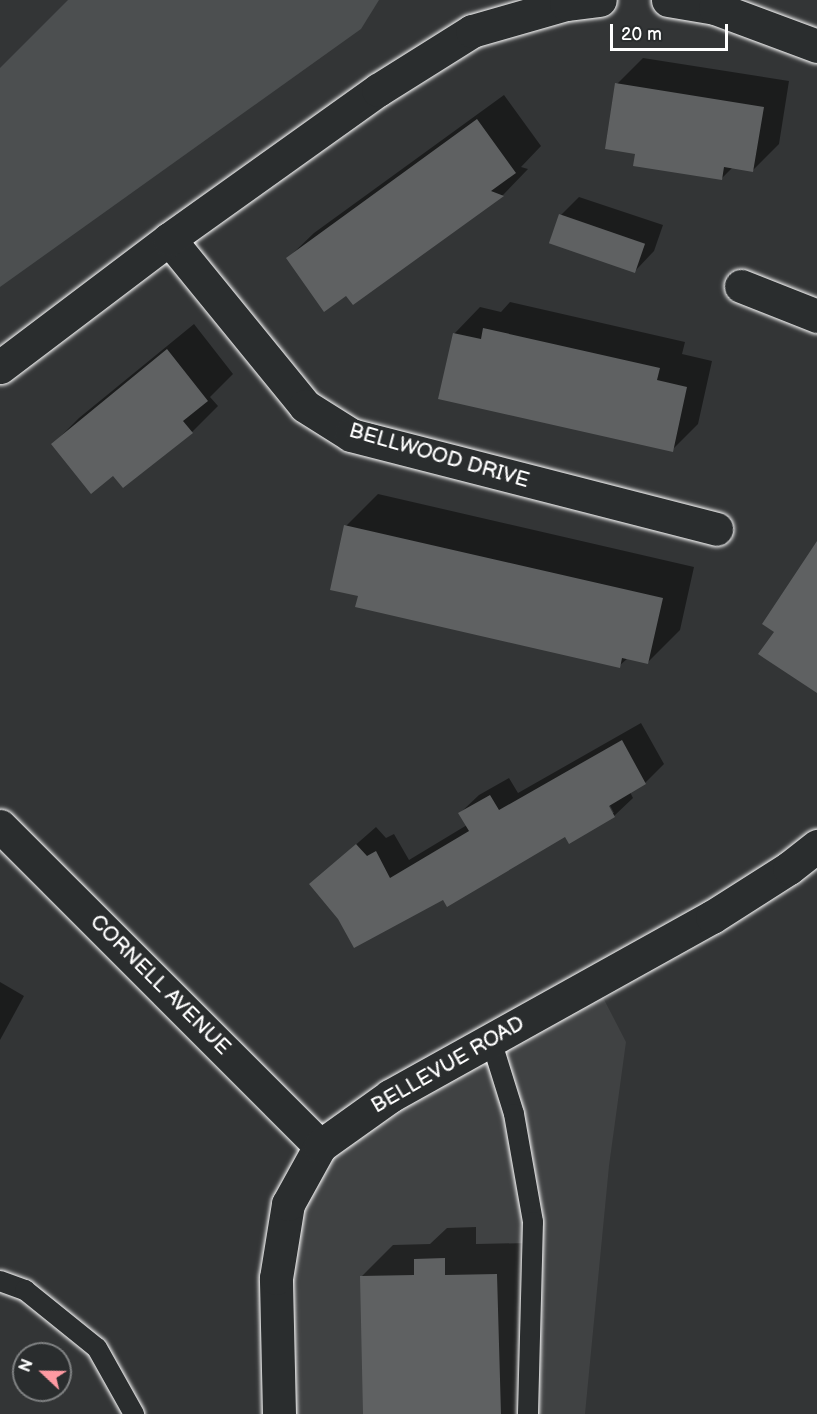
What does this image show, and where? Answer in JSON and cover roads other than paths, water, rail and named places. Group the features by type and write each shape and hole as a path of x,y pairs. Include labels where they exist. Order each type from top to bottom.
{"street":[{"path":"0,367 169,239 378,90 472,31 566,4 600,0"},
{"path":"668,0 715,8 817,46"},
{"name":"BELLWOOD DRIVE","path":"169,239 305,406 351,435 716,530"},
{"path":"741,286 817,316"},
{"name":"CORNELL AVENUE","path":"0,826 320,1146"},
{"name":"BELLEVUE ROAD","path":"279,1414 276,1278 288,1204 320,1146 390,1095 712,916 789,868 817,846"}],"lane":[{"path":"491,1040 514,1114 533,1222 528,1414"},
{"path":"0,1281 25,1290 97,1348 134,1414"}]}
